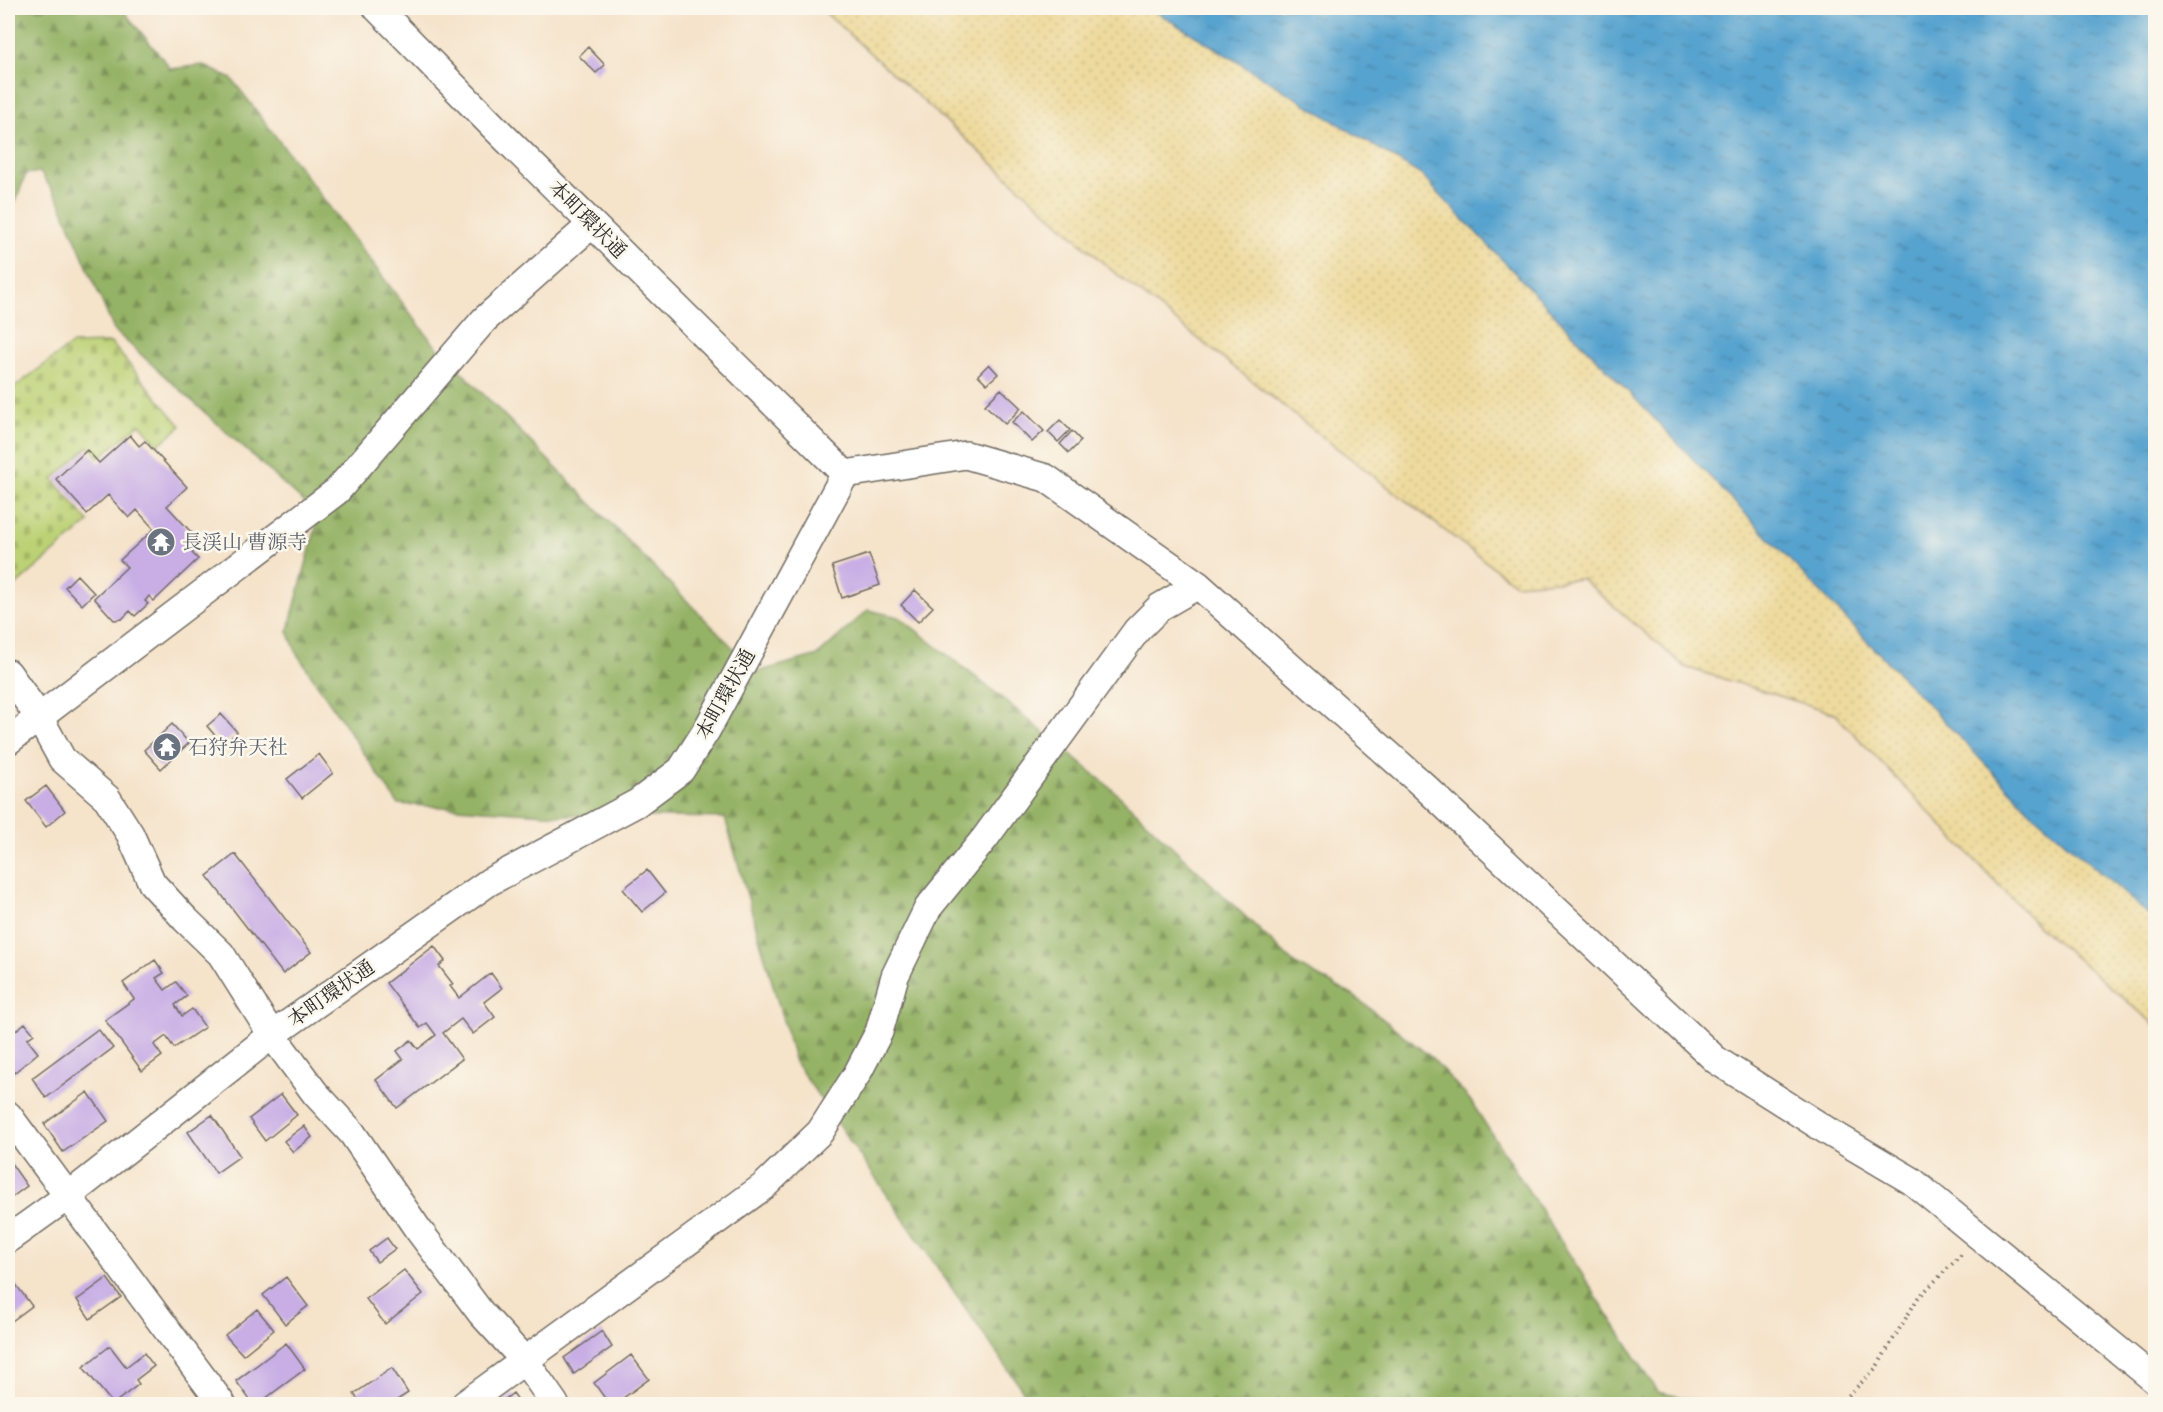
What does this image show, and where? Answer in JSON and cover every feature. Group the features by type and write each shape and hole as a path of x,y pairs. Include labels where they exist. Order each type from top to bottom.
{"street":[{"name":"本町環状通","path":"8,1239 68,1196 272,1035 489,882 637,804 681,770 706,731 845,474 377,8"},
{"path":"8,741 337,491 484,320 592,224"},
{"path":"845,474 966,455 1046,478 1198,585 1423,785 1716,1060 1829,1132 1912,1181 2156,1381"},
{"path":"465,1404 764,1186 820,1132 857,1074 879,1032 896,976 928,908 985,838 1137,630 1160,607 1198,585"},
{"path":"8,673 39,717 62,759 107,798 130,834 152,883 221,954 272,1035 315,1093 358,1140 417,1228 481,1313 525,1361 555,1404"},
{"path":"8,1115 222,1404"}],"path":[{"path":"1840,1404 1876,1368 1918,1298 1979,1237"}],"green space":[{"path":"8,8 121,8 171,69 203,65 232,79 433,343 757,672 818,655 868,610 899,617 1001,697 1113,790 1295,964 1354,996 1432,1058 1470,1100 1658,1392 1712,1404 1032,1404 795,1062 725,818 561,815 398,804 297,654 288,631 319,516 114,330 59,200 40,172 26,174 8,221"},
{"path":"111,343 181,426 158,445 140,424 99,458 89,446 53,479 89,522 8,592 8,392 72,344"}],"sand":[{"path":"820,8 1150,8 1420,174 2033,814 2155,920 2155,1025 2037,925 1834,713 1685,667 1582,579 1515,584 1320,435 1109,268"}],"water":[{"path":"1150,8 2155,8 2155,920 2033,814 1420,174"}],"building":[{"path":"588,47 605,65 596,73 579,56"},
{"path":"989,364 998,374 987,384 978,375"},
{"path":"1001,389 1021,408 1005,424 985,405"},
{"path":"1024,411 1044,431 1032,442 1012,422"},
{"path":"1060,420 1070,430 1058,442 1048,432"},
{"path":"1072,431 1081,441 1069,453 1060,444"},
{"path":"130,435 139,446 145,441 187,487 167,506 202,544 192,553 198,559 154,601 149,596 145,601 148,604 135,616 130,611 122,619 114,620 94,598 127,567 120,560 154,529 137,510 129,518 108,495 87,514 56,479 87,450 99,463"},
{"path":"869,554 880,585 842,598 832,566"},
{"path":"77,575 94,593 82,605 65,587"},
{"path":"915,590 933,607 918,622 901,605"},
{"path":"221,714 237,732 223,745 207,726"},
{"name":"石狩弁天社","path":"172,724 189,743 161,769 144,750"},
{"path":"319,754 333,773 302,798 287,779"},
{"path":"46,786 65,811 46,827 26,801"},
{"path":"235,854 311,952 283,974 207,876"},
{"path":"647,870 665,893 642,912 623,889"},
{"path":"434,946 445,961 439,966 453,984 450,986 459,998 491,973 502,988 484,1002 495,1017 473,1034 461,1019 443,1033 462,1059 397,1108 376,1080 403,1059 397,1051 411,1040 418,1049 436,1035 427,1023 420,1028 386,983"},
{"path":"155,960 164,973 156,978 165,990 176,982 187,996 175,1005 182,1016 192,1009 205,1027 174,1048 166,1036 154,1045 162,1056 142,1071 105,1020 134,999 123,983"},
{"path":"25,1023 34,1034 27,1039 38,1053 9,1077 8,1037"},
{"path":"98,1029 113,1048 46,1098 32,1078"},
{"path":"88,1092 108,1121 63,1152 44,1124"},
{"path":"281,1094 297,1115 265,1141 249,1119"},
{"path":"212,1115 240,1156 216,1173 188,1132"},
{"path":"304,1126 312,1137 293,1152 284,1141"},
{"path":"8,1159 27,1186 8,1200"},
{"path":"387,1238 395,1249 377,1262 369,1251"},
{"path":"404,1270 423,1294 385,1324 366,1299"},
{"path":"8,1274 32,1306 12,1321 8,1314"},
{"path":"286,1277 308,1306 285,1324 263,1295"},
{"path":"107,1278 121,1297 90,1319 77,1300"},
{"path":"257,1309 274,1330 243,1355 225,1335"},
{"path":"602,1331 612,1347 574,1374 564,1358"},
{"path":"286,1343 305,1369 258,1404 253,1404 236,1381"},
{"path":"110,1346 126,1367 144,1353 154,1366 136,1380 139,1384 113,1404 83,1367"},
{"path":"631,1355 649,1379 615,1404 609,1404 594,1383"},
{"path":"392,1368 408,1393 391,1404 361,1404 354,1394"},
{"path":"513,1393 521,1404 490,1404 498,1399 500,1403"}],"place":[{"name":"長渓山 曹源寺","path":"161,542"},
{"name":"石狩弁天社","path":"167,747"}]}
